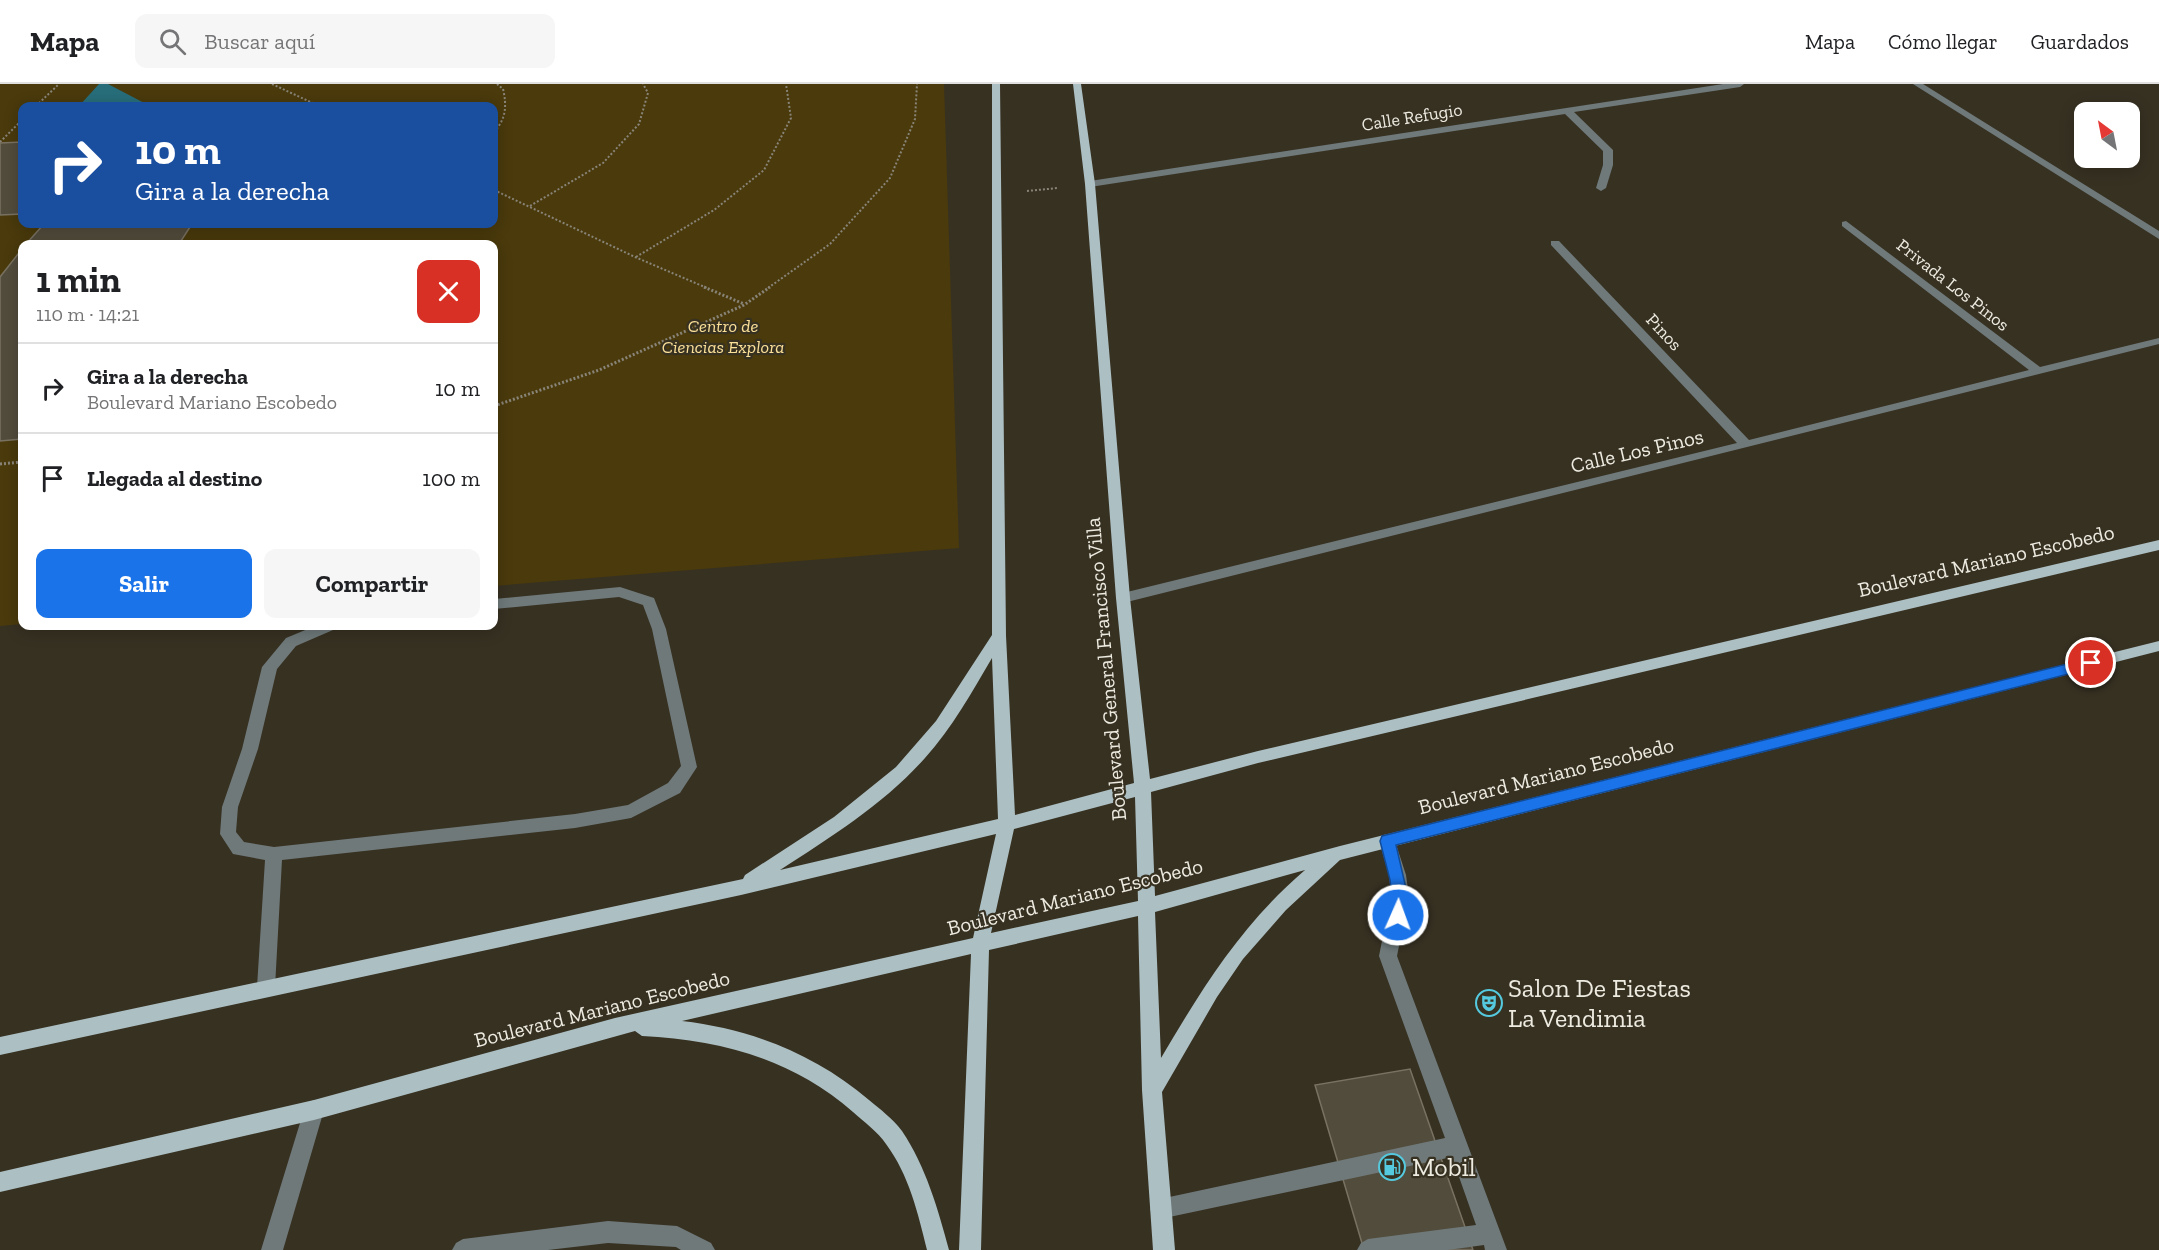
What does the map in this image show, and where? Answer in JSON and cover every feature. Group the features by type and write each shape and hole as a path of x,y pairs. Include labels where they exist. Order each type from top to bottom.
{"main road":[{"path":"970,1250 980,945 1006,824 999,636 996,84"},
{"name":"Boulevard General Francisco Villa","path":"1077,84 1090,184 1123,598 1143,788 1152,1090 1164,1250"},
{"name":"Boulevard Mariano Escobedo","path":"0,1046 266,987 741,887 1006,824 1258,757 2159,545"},
{"path":"741,887 879,791 919,755 949,716 999,636"},
{"name":"Boulevard Mariano Escobedo","path":"0,1182 314,1110 615,1027 1148,906 1340,853 2159,646"},
{"path":"1152,1090 1222,975 1250,936 1300,884 1340,853"},
{"path":"615,1027 668,1027 718,1033 765,1047 810,1068 852,1096 892,1134 911,1166 938,1250"}],"street":[{"name":"Calle Refugio","path":"1090,184 1740,84"},
{"path":"1917,84 2159,236"},
{"path":"1567,110 1608,150 1608,165 1601,188"},
{"name":"Privada Los Pinos","path":"1846,224 2039,372"},
{"name":"Pinos","path":"1555,243 1746,445"},
{"name":"Calle Los Pinos","path":"1123,598 2159,341"},
{"path":"319,630 291,642 270,667 250,748 230,807 228,834 239,849 274,854 574,821 632,811 674,788 689,767 659,629 649,602 620,592 498,604"},
{"path":"1368,1250 1493,1242 1388,956 1389,938 1398,915 1400,897 1387,841"},
{"path":"266,987 274,854"},
{"path":"272,1250 314,1110"},
{"path":"1160,1209 1458,1146"},
{"path":"463,1250 608,1232 677,1237 704,1250"}],"path":[{"path":"40,102 59,84"},
{"path":"272,84 310,102"},
{"path":"276,86 282,84"},
{"path":"497,84 503,89 507,111 498,127"},
{"path":"529,207 603,163 639,124 648,93 644,84"},
{"path":"635,257 714,210 764,170 791,118 786,84"},
{"path":"498,405 599,370 744,304 830,244 890,178 915,119 917,84"},
{"path":"0,142 18,124"},
{"path":"996,194 1090,184"},
{"path":"498,192 635,257 744,304"},
{"path":"0,464 18,462"}],"green space":[{"name":"Centro de Ciencias Explora","path":"0,84 944,84 959,548 498,586 498,240 18,240 18,624 0,626"}],"water":[{"path":"99,84 108,84 142,102 83,102"}],"building":[{"path":"18,142 18,214 0,215 0,143"},
{"path":"40,228 189,228 182,240 30,240"},
{"path":"18,254 18,439 0,441 0,277"},
{"name":"Mobil","path":"1410,1069 1473,1250 1364,1250 1315,1085"}],"place":[{"name":"Salon De Fiestas La Vendimia","path":"1489,1003"},
{"name":"Mobil","path":"1392,1167"}],"route":[{"path":"1398,915 1400,897 1398,880 1387,841 2091,663"}]}
